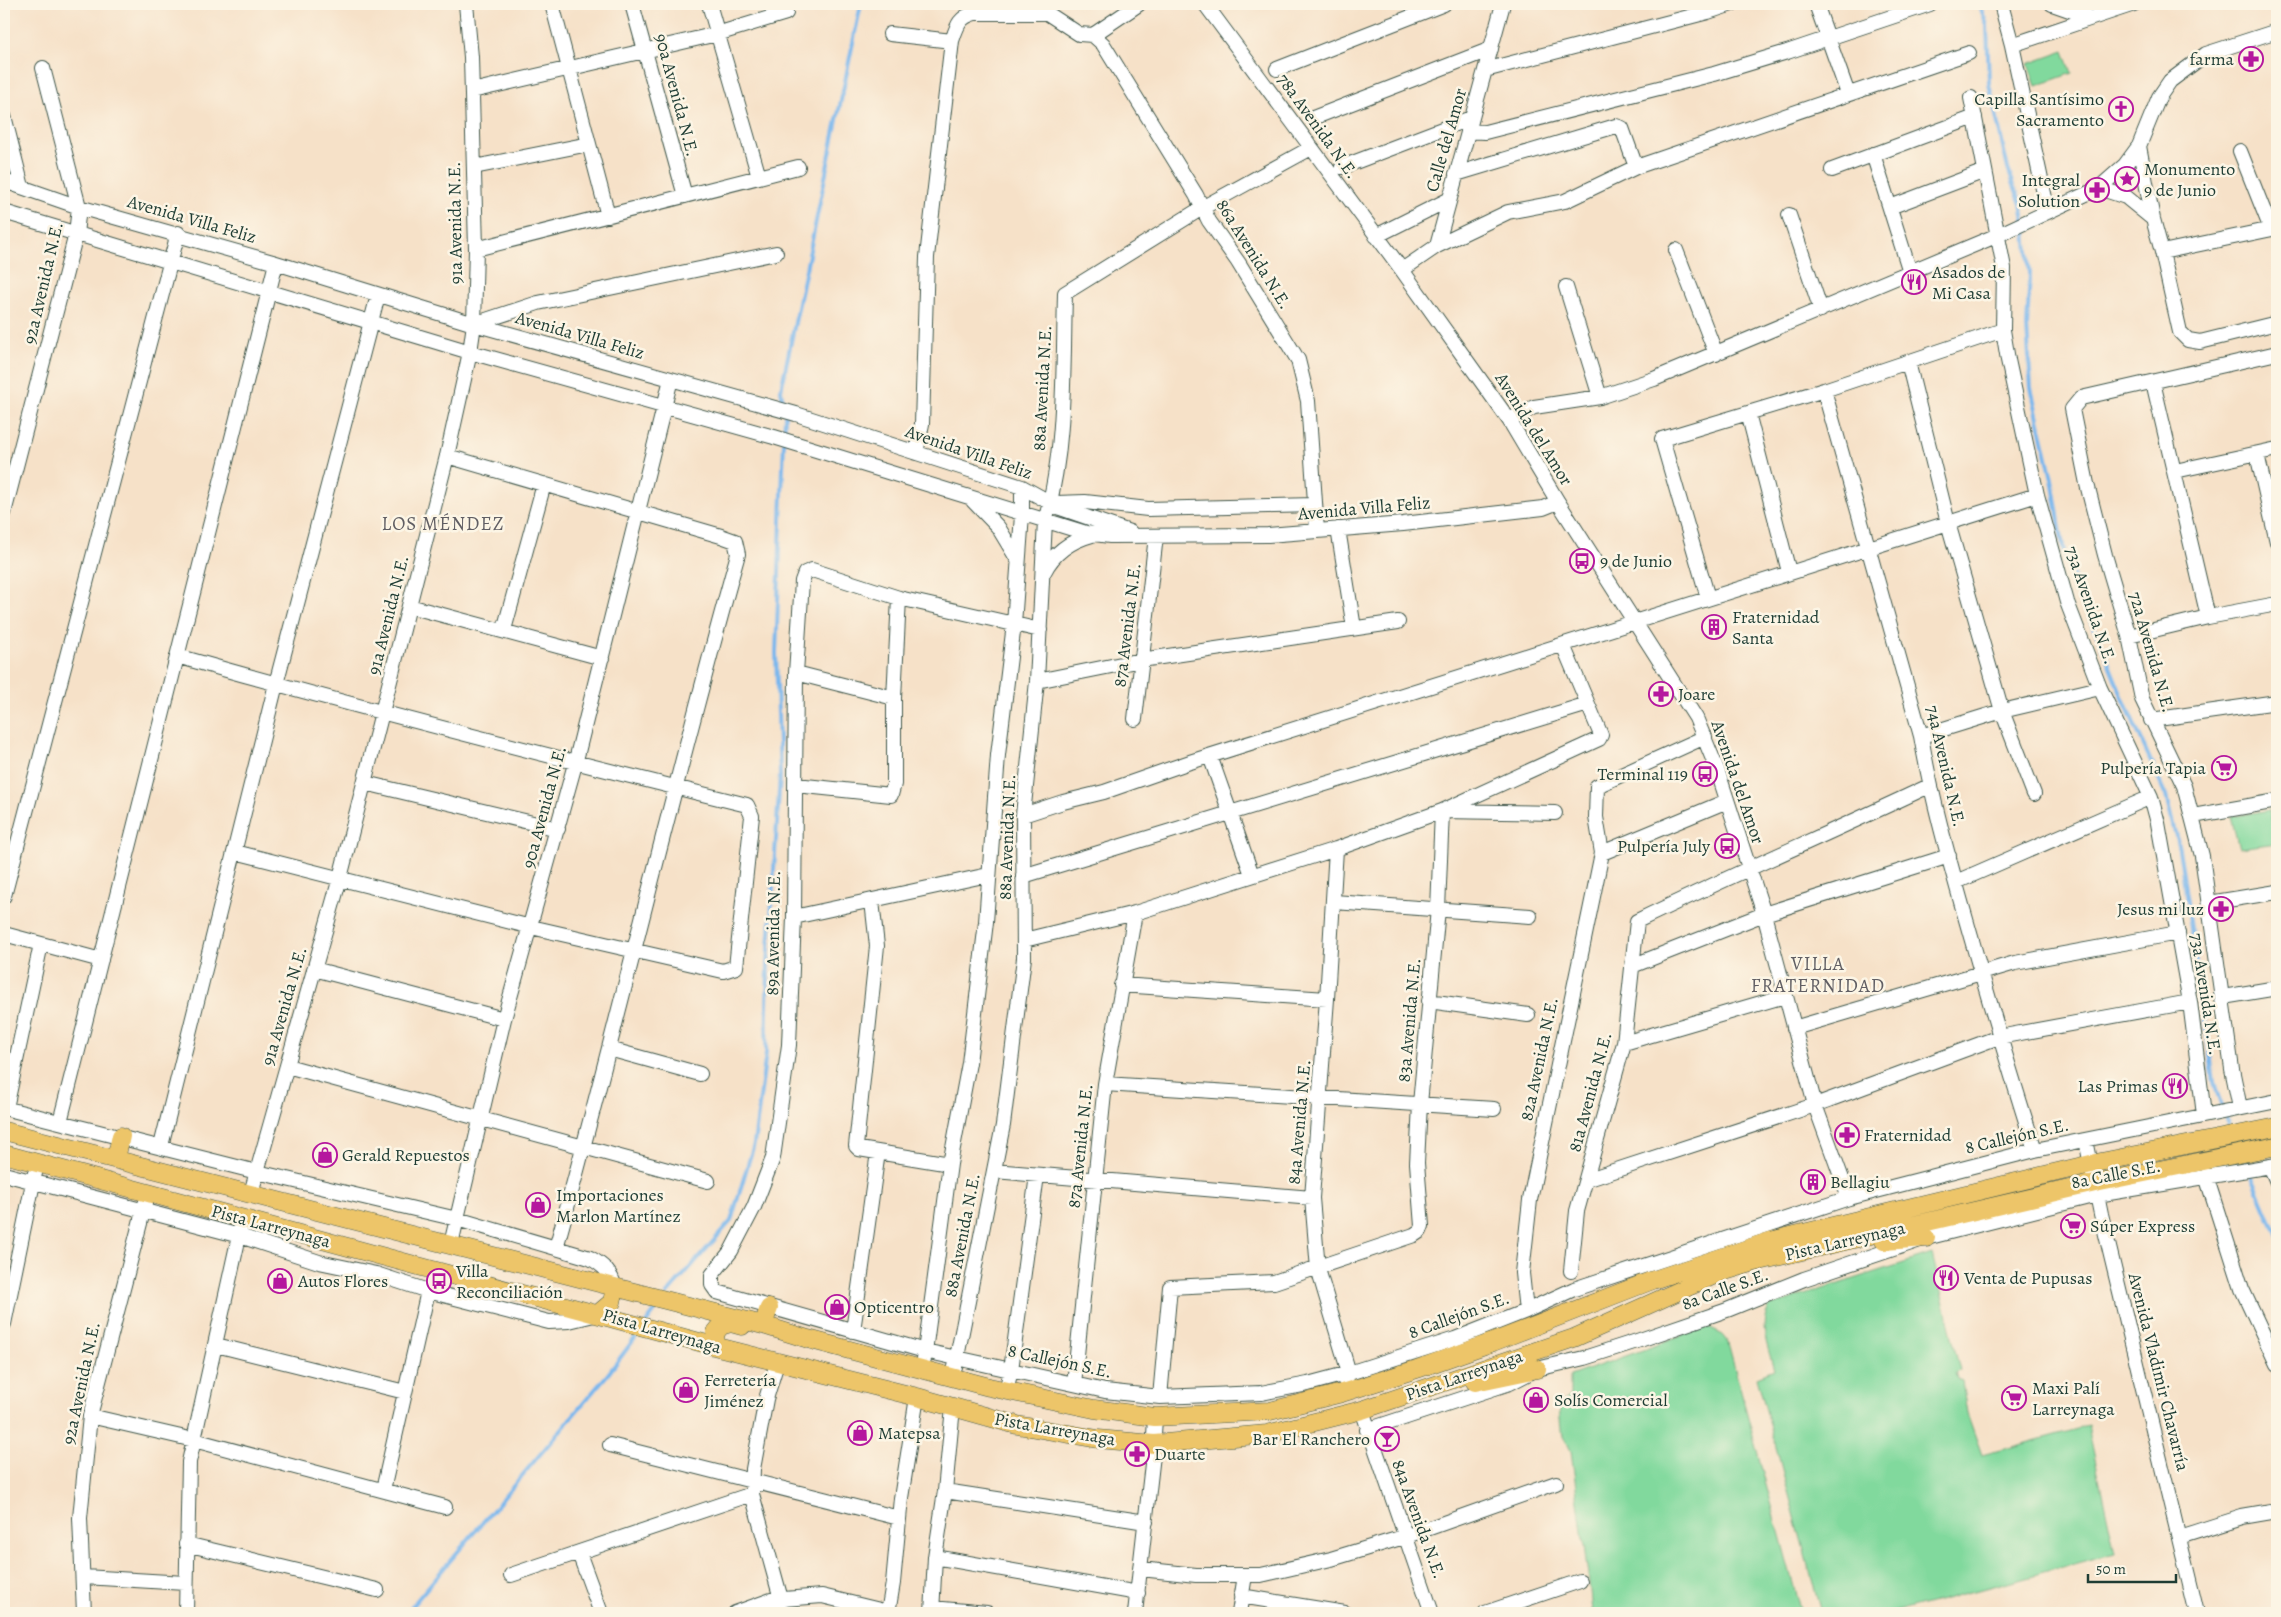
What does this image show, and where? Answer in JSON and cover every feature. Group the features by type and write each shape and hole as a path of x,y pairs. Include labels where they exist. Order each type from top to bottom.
{"main road":[{"name":"Pista Larreynaga","path":"4,1131 451,1244 615,1288 763,1324 808,1339 989,1387 1094,1409 1155,1417 1270,1411 1342,1393 1454,1356 1653,1280 1759,1244 2091,1164 2224,1136 2277,1127"},
{"path":"116,1159 121,1136"},
{"name":"Pista Larreynaga","path":"4,1154 777,1363 916,1397 1017,1425 1098,1439 1154,1444 1267,1434 1362,1410 1574,1338 1727,1270 1826,1246 2096,1189 2231,1164 2250,1151 2277,1146"},
{"path":"375,1255 378,1246 387,1238 399,1236 472,1254 490,1255"},
{"path":"1826,1246 1926,1238"},
{"path":"605,1315 612,1302 615,1288"},
{"path":"763,1324 769,1308"},
{"path":"714,1346 716,1332 721,1326 731,1323 797,1340 808,1339"},
{"path":"1413,1392 1466,1385 1537,1369"},
{"path":"954,1407 971,1406 982,1402 989,1387"}],"street":[{"name":"91a Avenida N.E.","path":"251,1193 365,783 447,456 470,352 474,324 476,249 472,91 466,4"},
{"path":"552,4 608,216"},
{"name":"90a Avenida N.E.","path":"632,4 685,196"},
{"path":"710,4 759,177"},
{"path":"1086,35 1139,4"},
{"name":"78a Avenida N.E.","path":"1205,4 1402,270"},
{"path":"1277,69 1444,4"},
{"name":"Calle del Amor","path":"1437,246 1503,4"},
{"path":"1485,70 1708,12 1732,4"},
{"path":"1816,4 1848,94"},
{"path":"1342,167 1469,124 1485,132 1714,74 1828,39 1930,4"},
{"path":"2001,4 2012,45 2045,214"},
{"path":"2052,4 2092,18"},
{"path":"2012,45 2134,4"},
{"path":"472,91 718,34 786,13"},
{"name":"86a Avenida N.E.","path":"916,453 922,424 927,257 952,41 958,23 964,16 975,13 1047,13 1103,44 1202,208 1298,360 1308,400 1317,531"},
{"path":"1509,420 1534,408 1600,397 1654,380 1998,236 2099,188 2125,165 2139,146 2159,97 2170,81 2206,54 2277,31"},
{"path":"890,34 952,41"},
{"path":"1313,118 1490,49"},
{"path":"1402,270 1437,246 1508,212 1565,201 1636,167 1969,53"},
{"path":"43,68 79,207"},
{"name":"73a Avenida N.E.","path":"1971,98 2004,268 2004,330 2008,360 2037,495 2067,602 2100,688 2151,797 2163,842 2208,1114"},
{"path":"4,116 22,187"},
{"path":"1832,170 1975,117"},
{"path":"1456,174 1616,126 1622,128 1636,167"},
{"path":"474,167 589,144"},
{"path":"2139,146 2152,219 2162,252 2180,332 2188,340 2200,342 2277,324"},
{"path":"1202,208 1311,148"},
{"path":"2162,252 2274,229 2240,151"},
{"path":"1873,154 1910,272"},
{"path":"476,249 798,167"},
{"path":"1890,207 1985,171"},
{"name":"Avenida Villa Feliz","path":"4,180 79,207 178,233 276,262 474,324 774,407 1022,487 1060,508 1150,536"},
{"path":"2099,188 2126,197 2152,219"},
{"path":"1376,236 1448,200"},
{"name":"92a Avenida N.E.","path":"4,513 76,234 79,207"},
{"name":"88a Avenida N.E.","path":"952,1377 1004,1115 1024,958 1023,815 1037,681 1045,521 1050,503 1058,442 1065,293 1202,208"},
{"name":"Avenida Villa Feliz","path":"4,212 470,352 774,437 971,499 1095,535 1268,535 1543,508 1558,502"},
{"path":"1789,215 1821,310"},
{"path":"4,896 178,233"},
{"path":"1676,250 1716,354"},
{"path":"474,324 538,303 776,253"},
{"path":"60,1122 276,262"},
{"name":"Avenida del Amor","path":"1402,270 1509,420 1558,502 1696,718 1705,737 1764,914 1815,1105 1849,1198"},
{"path":"1566,287 1600,397"},
{"path":"161,1146 236,852 276,684 378,295"},
{"path":"1708,598 1662,439 1824,390 2004,330"},
{"path":"2208,617 2153,382 2277,352"},
{"path":"1908,362 1948,522 2002,711 2034,794"},
{"name":"90a Avenida N.E.","path":"451,1244 504,1018 576,764 671,379"},
{"name":"72a Avenida N.E.","path":"2153,382 2082,398 2072,409 2087,484 2105,555 2129,636 2142,699 2184,786 2193,816 2202,856 2223,997 2232,1069 2233,1109"},
{"name":"74a Avenida N.E.","path":"1824,390 1921,736 1929,786 1999,1037 2034,1150"},
{"path":"1748,413 1790,572"},
{"path":"2175,471 2277,449"},
{"path":"2257,454 2274,511 2277,542"},
{"path":"447,456 735,541 738,548 738,554 674,788 609,1049 556,1248"},
{"path":"504,630 544,484"},
{"name":"88a Avenida N.E.","path":"922,1369 950,1164 969,1063 986,922 998,755 1014,624 1022,514 1022,487"},
{"path":"1023,815 1063,802 1104,792 1210,756 2037,495"},
{"path":"971,499 998,527 1018,560"},
{"path":"1050,503 1085,502 1148,509 1314,505"},
{"path":"1338,529 1354,628"},
{"path":"1042,575 1058,552 1069,544 1095,535"},
{"name":"87a Avenida N.E.","path":"1135,719 1150,536"},
{"name":"89a Avenida N.E.","path":"712,1284 712,1275 731,1251 754,1207 773,1158 789,1045 794,917 793,848 796,785 796,673 802,581 805,573 812,570 898,598"},
{"path":"796,785 891,794 894,784 894,698 898,598 1040,630"},
{"path":"2129,636 2208,617 2277,604"},
{"path":"409,606 504,630 602,658"},
{"path":"1037,681 1141,660 1398,622"},
{"path":"1024,940 1135,913 1336,849 1442,811 1599,739 1601,735 1563,645"},
{"path":"177,656 382,714 576,764 747,805 751,810 752,816 736,966 723,971 531,927 236,852"},
{"path":"796,673 894,698"},
{"path":"1921,736 2002,711 2100,688"},
{"path":"2151,720 2277,702"},
{"path":"1023,876 1588,704"},
{"name":"82a Avenida N.E.","path":"1526,1311 1522,1274 1530,1200 1602,853 1596,817 1598,786 1602,782 1705,737"},
{"path":"1210,756 1252,875"},
{"path":"365,783 558,829"},
{"path":"1748,867 1846,826 1929,786"},
{"path":"1956,882 2151,797"},
{"path":"1602,853 1727,801"},
{"path":"2193,816 2277,801"},
{"path":"1442,811 1555,814"},
{"name":"83a Avenida N.E.","path":"1318,1269 1420,1231 1422,1226 1417,1163 1420,1104 1438,909 1442,811"},
{"name":"84a Avenida N.E.","path":"1336,849 1334,902 1312,1198 1318,1269 1350,1373"},
{"path":"1632,966 1764,914 1949,856"},
{"name":"81a Avenida N.E.","path":"1571,1271 1577,1211 1624,1043 1637,920 1748,867"},
{"path":"794,917 988,875"},
{"path":"2209,903 2277,892"},
{"path":"872,901 877,946 856,1142 859,1149 950,1164"},
{"path":"1334,902 1530,916"},
{"name":"87a Avenida N.E.","path":"1074,1384 1105,1084 1135,913"},
{"path":"1794,1028 2015,962 2178,933"},
{"path":"4,934 101,960"},
{"path":"41,944 5,1108 161,1146 257,1172 458,1219 590,1258 602,1265 612,1276 615,1288"},
{"path":"314,969 504,1018"},
{"path":"1121,985 1327,999"},
{"path":"2223,997 2277,988"},
{"path":"1624,1043 1785,996"},
{"path":"1429,1001 1528,1015"},
{"path":"1586,1180 1815,1105 1999,1037 2190,1002"},
{"path":"609,1049 700,1074"},
{"path":"287,1066 480,1120 708,1180"},
{"path":"1105,1084 1494,1109"},
{"path":"2233,1109 2277,1101"},
{"name":"8 Callejón S.E.","path":"712,1284 717,1292 853,1331 956,1358 1105,1391 1160,1397 1226,1396 1261,1393 1308,1384 1350,1373 1455,1339 1526,1311 1574,1289 1849,1198 2034,1150 2233,1109"},
{"name":"Avenida Vladimir Chavarría","path":"2086,1140 2197,1613"},
{"path":"853,1331 878,1152"},
{"path":"4,1324 38,1163"},
{"name":"8a Calle S.E.","path":"1367,1430 1510,1383 1537,1369 1584,1358 1637,1341 1727,1310 1804,1279 1926,1238 2096,1189 2206,1176 2231,1164 2269,1166"},
{"path":"2269,1166 2277,1182"},
{"path":"994,1172 1312,1198"},
{"path":"4,1174 142,1212 240,1236 319,1262 376,1274 428,1290 549,1322 605,1315"},
{"path":"1006,1391 1011,1370 1037,1176"},
{"path":"2206,1176 2242,1290 2277,1364"},
{"name":"92a Avenida N.E.","path":"84,1613 84,1577 80,1518 90,1416 147,1194"},
{"path":"186,1613 189,1462 244,1218"},
{"path":"1160,1397 1170,1287 1274,1282 1318,1269"},
{"path":"383,1490 428,1290"},
{"path":"216,1345 405,1392"},
{"path":"777,1363 766,1399 753,1469 752,1488 780,1606"},
{"path":"1342,1393 1342,1385 1350,1373"},
{"path":"735,1613 771,1600 780,1606 822,1596 888,1613 916,1397"},
{"path":"954,1407 945,1491 935,1557 932,1611 987,1613"},
{"name":"84a Avenida N.E.","path":"1362,1410 1367,1430 1432,1613"},
{"path":"90,1416 194,1440 446,1507"},
{"path":"1135,1613 1154,1444 1155,1417"},
{"path":"610,1445 752,1488 899,1518"},
{"path":"1141,1569 1196,1575 1261,1575 1331,1559 1406,1536 1556,1483"},
{"path":"511,1575 579,1553 752,1488"},
{"path":"945,1491 1146,1522"},
{"path":"2179,1537 2242,1517 2277,1511"},
{"path":"186,1544 377,1590"},
{"path":"579,1553 601,1613"},
{"path":"935,1557 1138,1593"},
{"path":"1239,1613 1244,1575"},
{"path":"84,1577 186,1583"},
{"path":"1486,1613 1580,1581"},
{"path":"1241,1596 1345,1613"}],"green space":[{"path":"2064,51 2072,73 2036,86 2028,64"},
{"path":"2269,810 2277,843 2239,848 2231,817"},
{"path":"1932,1254 1960,1370 1955,1373 1957,1380 1962,1382 1967,1413 1982,1455 2088,1426 2115,1553 1893,1613 1821,1613 1757,1377 1774,1370 1765,1337 1764,1321 1766,1313 1770,1306"},
{"path":"1707,1327 1723,1335 1727,1340 1801,1613 1592,1613 1571,1451 1561,1430 1559,1406 1570,1395 1570,1376"}],"waterway":[{"path":"784,408 781,390 861,4"},
{"path":"1979,4 1987,25 1989,84 2008,169 2021,204 2026,231 2030,273 2027,326 2031,388 2052,479 2064,552 2119,689 2166,796 2179,849 2214,1081 2222,1108"},
{"path":"667,1294 731,1221 754,1144 766,1053 768,965 780,775 776,653 785,415"},
{"path":"2225,1114 2232,1131"},
{"path":"2244,1158 2277,1236"},
{"path":"646,1323 660,1304"},
{"path":"406,1613 608,1374 641,1330"}],"place":[{"name":"farma","path":"2251,59"},
{"name":"Capilla Santísimo Sacramento","path":"2121,109"},
{"name":"Monumento 9 de Junio","path":"2127,179"},
{"name":"Integral Solution","path":"2097,190"},
{"name":"Asados de Mi Casa","path":"1914,282"},
{"name":"9 de Junio","path":"1582,561"},
{"name":"Fraternidad Santa","path":"1714,627"},
{"name":"Joare","path":"1661,694"},
{"name":"Pulpería Tapia","path":"2224,768"},
{"name":"Terminal 119","path":"1705,774"},
{"name":"Pulpería July","path":"1727,846"},
{"name":"Jesus mi luz","path":"2221,909"},
{"name":"Las Primas","path":"2175,1086"},
{"name":"Fraternidad","path":"1847,1135"},
{"name":"Gerald Repuestos","path":"325,1155"},
{"name":"Bellagiu","path":"1813,1182"},
{"name":"Importaciones Marlon Martínez","path":"538,1205"},
{"name":"Súper Express","path":"2073,1226"},
{"name":"Venta de Pupusas","path":"1946,1278"},
{"name":"Autos Flores","path":"280,1281"},
{"name":"Villa Reconciliación","path":"439,1281"},
{"name":"Opticentro","path":"837,1307"},
{"name":"Ferretería Jiménez","path":"686,1390"},
{"name":"Maxi Palí Larreynaga","path":"2014,1398"},
{"name":"Solís Comercial","path":"1536,1400"},
{"name":"Matepsa","path":"860,1433"},
{"name":"Bar El Ranchero","path":"1387,1439"},
{"name":"Duarte","path":"1137,1454"}],"district":[{"name":"LOS MÉNDEZ","path":"443,523"},
{"name":"VILLA FRATERNIDAD","path":"1818,974"}]}
